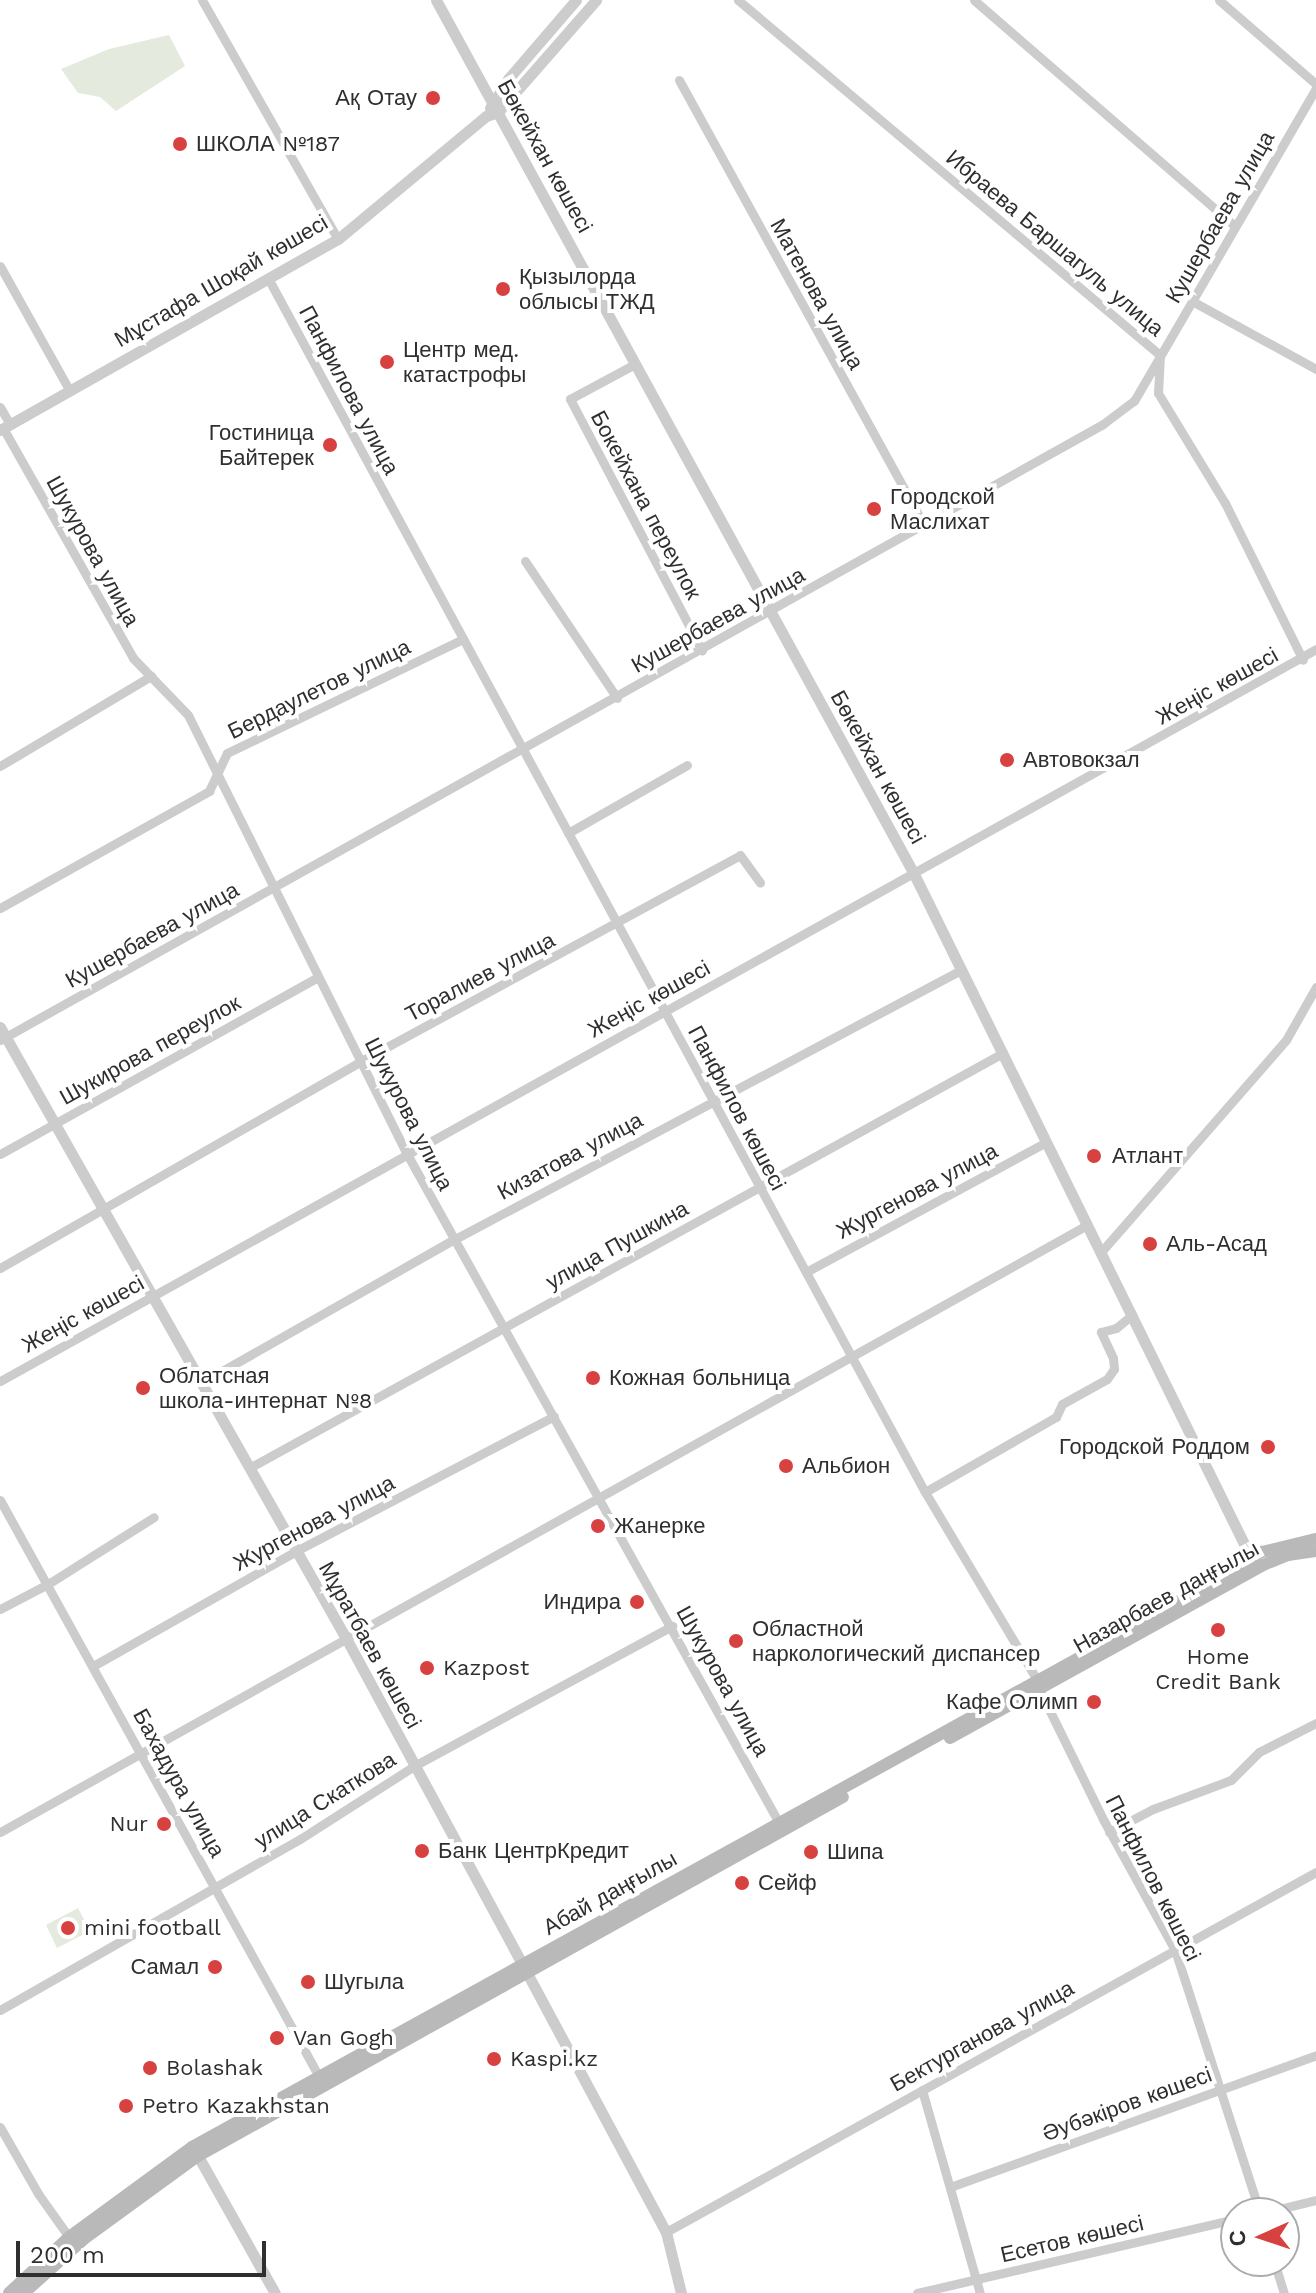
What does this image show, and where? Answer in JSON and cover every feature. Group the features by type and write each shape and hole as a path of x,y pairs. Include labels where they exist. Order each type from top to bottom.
{"main road":[{"name":"Назарбаев даңғылы","path":"1254,1564 1274,1546 1316,1539"},
{"name":"Назарбаев даңғылы","path":"1035,1679 1254,1564 1316,1551"},
{"name":"Абай даңғылы","path":"525,1969 1035,1679"},
{"name":"Абай даңғылы","path":"9,2293 76,2236 195,2152 525,1969 1035,1679"},
{"name":"Абай даңғылы","path":"24,2293 76,2236"}],"street":[{"path":"202,0 338,239"},
{"name":"Бөкейхан көшесі","path":"436,0 492,110 913,872 1254,1564"},
{"name":"Мұстафа Шоқай көшесі","path":"492,110 508,79 576,0"},
{"name":"Мұстафа Шоқай көшесі","path":"4,428 338,239 492,110 596,0"},
{"name":"Ибраева Баршагуль улица","path":"738,0 1160,355 1158,393 1225,503 1303,660"},
{"path":"974,0 1235,226"},
{"path":"1219,0 1316,86"},
{"name":"Матенова улица","path":"679,80 924,525"},
{"name":"Кушербаева улица","path":"2,1035 275,888 1103,424 1134,401 1316,86"},
{"path":"0,266 70,391"},
{"name":"Панфилова улица","path":"269,280 398,517"},
{"path":"1192,301 1316,369"},
{"name":"Бокейхана переулок","path":"635,364 570,399 702,650"},
{"name":"Шукурова улица","path":"0,407 4,428 133,658 188,715 407,1154 779,1823"},
{"name":"Панфилов көшесі","path":"398,517 925,1492 1035,1679 1109,1832 1175,1950 1257,2197"},
{"path":"525,561 617,698"},
{"name":"Бердаулетов улица","path":"0,908 209,791 227,753 463,639"},
{"name":"Жеңіс көшесі","path":"0,1381 913,872 1303,660 1316,649"},
{"path":"0,766 151,676"},
{"path":"568,833 687,765"},
{"name":"Торалиев улица","path":"0,1268 361,1061 740,855 760,883"},
{"name":"Кизатова улица","path":"201,1383 455,1239 961,970"},
{"name":"Шукирова переулок","path":"0,1154 318,977"},
{"path":"1101,1252 1286,1040 1316,987"},
{"name":"Мұратбаев көшесі","path":"2,1035 347,1640 525,1969 666,2232 681,2293"},
{"name":"улица Пушкина","path":"249,1468 1003,1053"},
{"name":"Жургенова улица","path":"806,1272 1046,1142"},
{"path":"0,1832 143,1755 1087,1225"},
{"path":"925,1492 1056,1417 1062,1404 1107,1379 1114,1369 1113,1358 1101,1332 1116,1328 1132,1315"},
{"name":"Жургенова улица","path":"93,1666 296,1551 554,1416"},
{"name":"Бахадура улица","path":"0,1500 322,2081"},
{"path":"0,1609 48,1584 154,1517"},
{"name":"улица Скаткова","path":"0,2010 300,1839 414,1766 672,1626"},
{"path":"1109,1832 1153,1809 1231,1780 1259,1752 1316,1723"},
{"name":"Бектурганова улица","path":"666,2232 1316,1872"},
{"name":"Әубәкіров көшесі","path":"950,2187 1316,2055"},
{"path":"922,2090 980,2293"},
{"path":"0,2127 39,2195 76,2236"},
{"path":"195,2152 275,2293"},
{"name":"Есетов көшесі","path":"917,2293 1220,2223"}],"shaded area":[{"path":"169,35 185,66 116,111 100,97 78,93 61,69 109,49"},
{"name":"mini football","path":"78,1908 90,1931 57,1948 46,1925"}],"place":[{"name":"Ақ Отау","path":"433,98"},
{"name":"ШКОЛА №187","path":"180,144"},
{"name":"Қызылорда облысы ТЖД","path":"503,289"},
{"name":"Центр мед. катастрофы","path":"387,362"},
{"name":"Гостиница Байтерек","path":"330,445"},
{"name":"Городской Маслихат","path":"874,509"},
{"name":"Автовокзал","path":"1007,760"},
{"name":"Атлант","path":"1094,1156"},
{"name":"Аль-Асад","path":"1150,1244"},
{"name":"Кожная больница","path":"593,1378"},
{"name":"Облатсная школа-интернат №8","path":"143,1388"},
{"name":"Городской Роддом","path":"1268,1447"},
{"name":"Альбион","path":"786,1466"},
{"name":"Жанерке","path":"598,1526"},
{"name":"Индира","path":"637,1602"},
{"name":"Home Credit Bank","path":"1218,1630"},
{"name":"Областной наркологический диспансер","path":"736,1641"},
{"name":"Kazpost","path":"427,1668"},
{"name":"Кафе Олимп","path":"1094,1702"},
{"name":"Nur","path":"164,1824"},
{"name":"Банк ЦентрКредит","path":"422,1851"},
{"name":"Шипа","path":"811,1852"},
{"name":"Сейф","path":"742,1883"},
{"name":"mini football","path":"68,1928"},
{"name":"Самал","path":"215,1967"},
{"name":"Шугыла","path":"308,1982"},
{"name":"Van Gogh","path":"277,2038"},
{"name":"Kaspi.kz","path":"494,2059"},
{"name":"Bolashak","path":"150,2068"},
{"name":"Petro Kazakhstan","path":"126,2106"}]}
